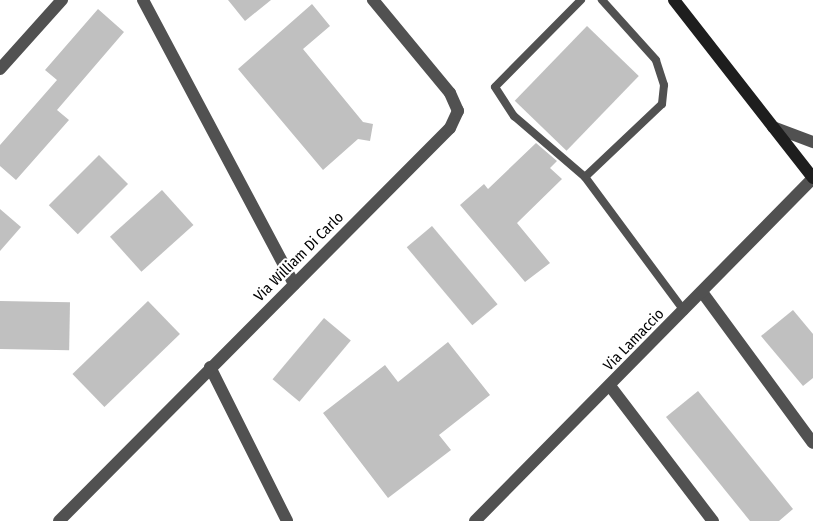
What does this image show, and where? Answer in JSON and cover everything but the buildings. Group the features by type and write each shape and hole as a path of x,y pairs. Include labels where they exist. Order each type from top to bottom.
{"main road":[{"path":"674,0 813,178"}],"street":[{"path":"0,69 62,0"},
{"path":"143,0 294,284"},
{"name":"Via William Di Carlo","path":"59,521 450,128 458,111 450,93 373,0"},
{"path":"773,128 813,142"},
{"name":"Via Lamaccio","path":"475,521 813,178"},
{"path":"702,292 813,442"},
{"path":"210,368 286,521"},
{"path":"610,386 713,521"}],"lane":[{"path":"581,0 495,87 514,116 585,177 684,311"},
{"path":"585,177 662,104 664,86 656,60 602,0"}]}
